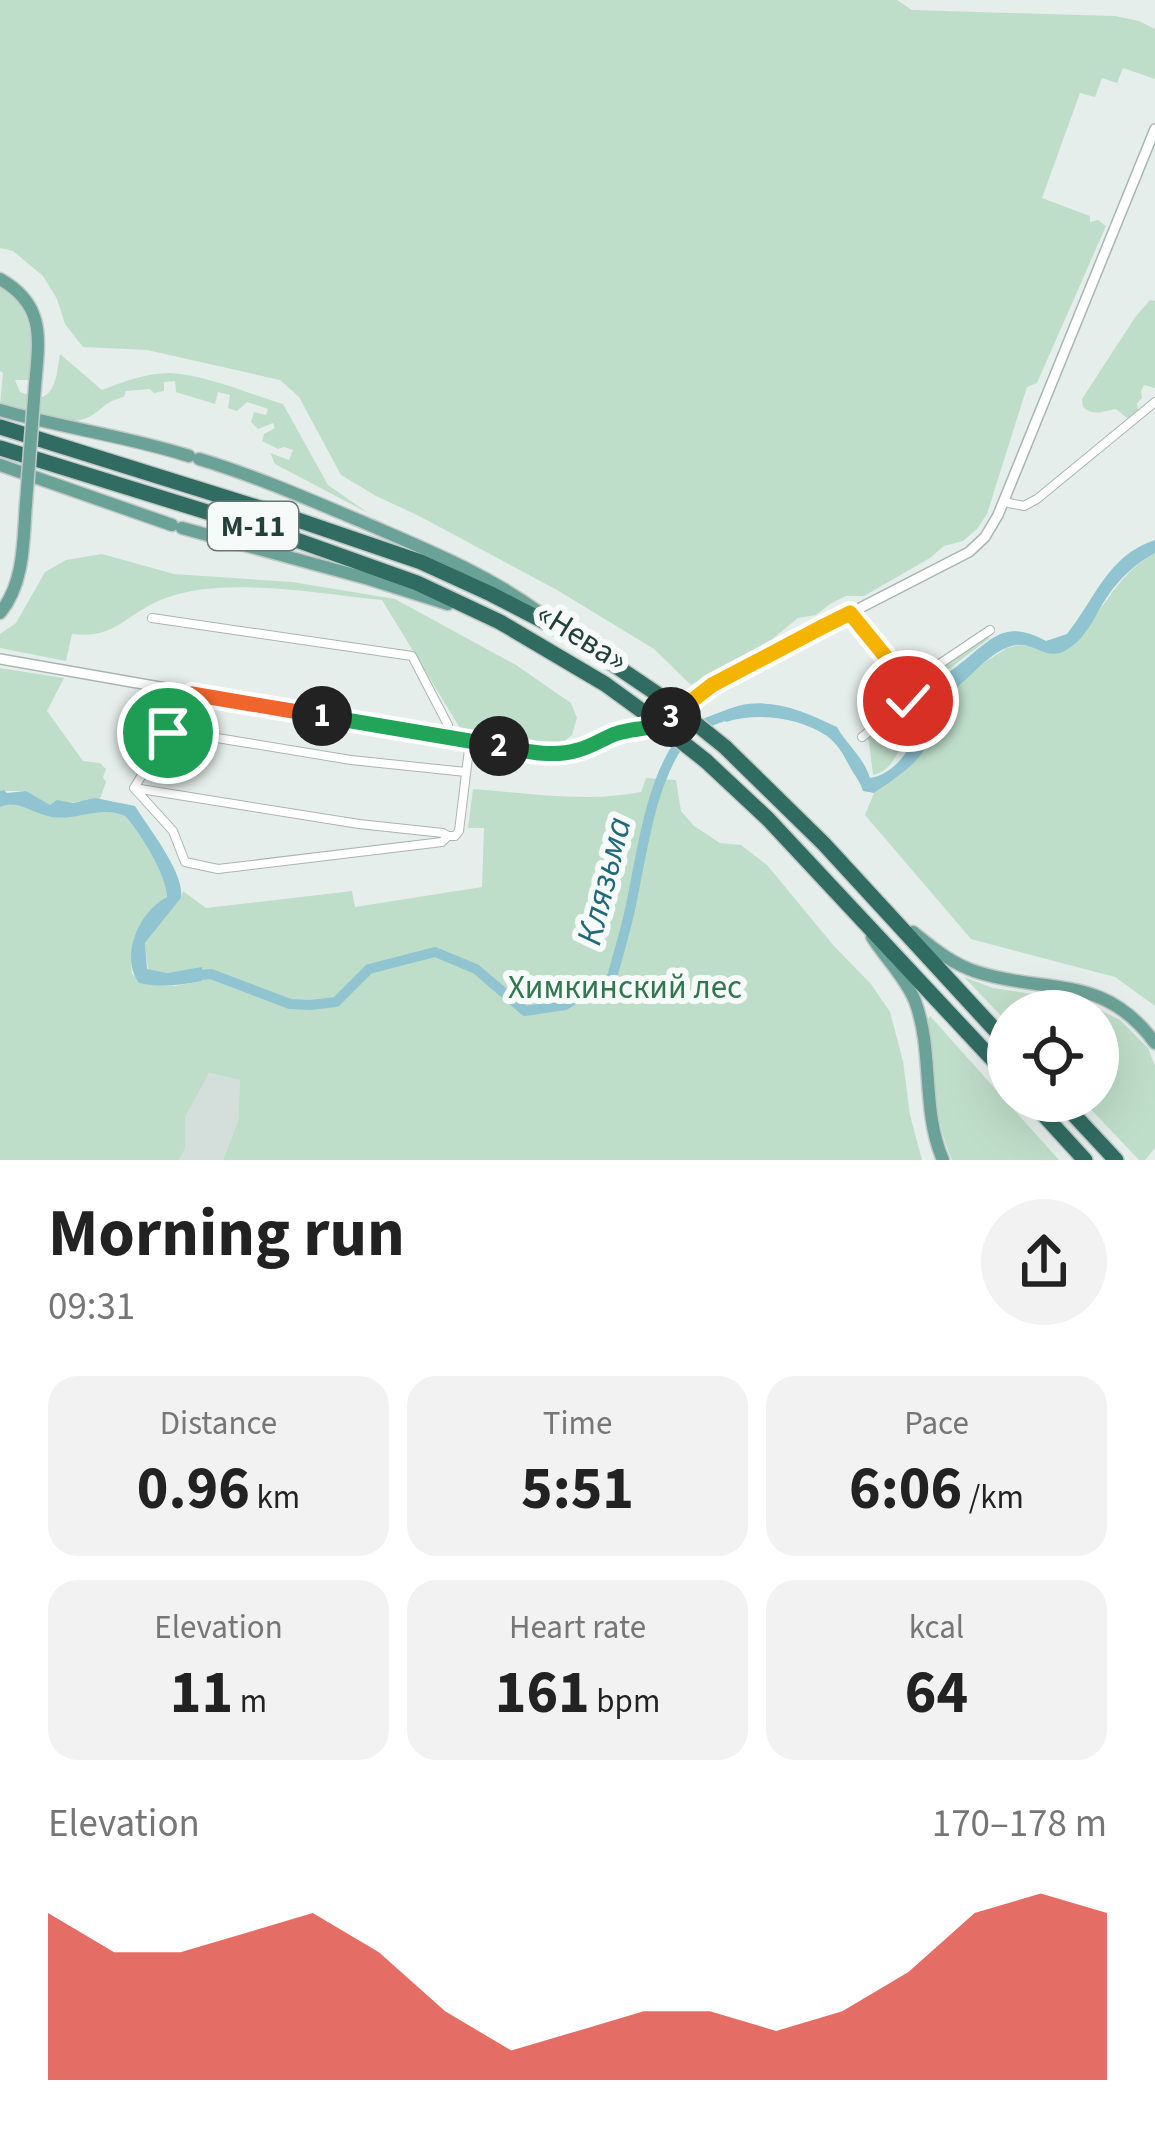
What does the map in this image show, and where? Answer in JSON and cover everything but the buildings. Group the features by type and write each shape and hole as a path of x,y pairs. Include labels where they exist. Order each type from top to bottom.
{"highway":[{"name":"«Нева»","path":"0,427 421,562 570,635 669,702 725,747 807,827 987,1021"},
{"name":"«Нева»","path":"0,448 417,583 500,622 605,685 706,760 768,819 987,1053"},
{"path":"1050,1122 1085,1160"},
{"path":"1081,1122 1116,1160"}],"main road":[{"path":"0,278 23,294 38,330 17,580 0,614"},
{"name":"М-11","path":"0,410 145,442 242,472 422,547 506,591 570,635"},
{"name":"М-11","path":"0,465 177,526 411,591 500,622"},
{"name":"М-11","path":"885,911 956,964 1004,978 1066,986 1109,1001 1155,1043"},
{"path":"859,916 914,1000 923,1036 930,1114 943,1160"}],"street":[{"path":"0,659 542,754 581,750 615,734 656,726 712,685 969,552 985,537 1004,502 1155,129"},
{"path":"1004,502 1024,506 1036,499 1155,402"},
{"path":"850,613 912,689"},
{"path":"152,618 412,656 448,725 447,736"},
{"path":"862,737 908,701 912,689 938,665 990,630"},
{"path":"134,788 183,717 192,694"},
{"path":"175,726 199,735 351,760 466,772"},
{"path":"134,788 455,836 470,741"},
{"path":"134,788 172,831 185,862 191,865 218,868 442,842 448,836"}],"shaded area":[{"path":"208,1073 240,1080 238,1122 223,1160 179,1160 185,1149 185,1117"}],"green space":[{"path":"0,0 897,0 912,10 1115,16 1139,21 1155,29 1155,79 1123,68 1117,83 1102,78 1095,97 1080,93 1042,198 1106,226 1037,383 1027,387 987,514 977,529 864,596 846,596 816,615 798,618 771,640 691,685 654,649 557,590 341,475 299,397 280,380 147,350 83,347 65,324 43,276 13,251 0,248"},
{"path":"0,287 20,305 30,328 29,380 15,380 20,392 29,395 27,412 0,404"},
{"path":"1150,300 1155,301 1155,388 1144,385 1134,416 1127,418 1116,409 1087,410 1082,399"},
{"path":"60,354 102,390 143,376 183,374 283,404 328,485 368,513 275,464 270,453 289,460 293,450 262,441 275,428 273,423 258,429 251,422 254,412 266,415 268,409 247,402 237,411 228,408 230,395 218,392 215,404 176,392 175,381 164,382 164,391 126,391 124,397 83,419 39,414 40,398 53,386"},
{"path":"1155,553 1155,1006 1115,977 971,939 865,815 874,793 905,771 926,747 933,710 941,698 1007,648 1067,650 1118,585"},
{"path":"102,554 174,574 292,582 395,599 516,665 571,703 577,718 572,735 555,749 463,733 382,600 272,588 216,588 166,598 100,633 72,634 66,661 0,648 0,634 16,623 45,572 66,560"},
{"path":"990,638 926,689 913,728 897,755 873,775 868,734 949,660"},
{"path":"0,668 64,678 47,711 83,761 100,763 106,769 100,799 50,805 26,791 0,791"},
{"name":"Химкинский лес","path":"646,778 676,780 681,811 694,826 720,843 741,845 767,865 871,984 890,1012 922,1160 223,1160 238,1121 240,1080 209,1073 185,1117 185,1149 179,1160 0,1160 0,807 18,806 57,817 106,812 125,816 157,865 167,897 138,930 132,974 143,984 175,986 202,981 202,968 167,973 148,970 145,943 183,891 206,908 352,891 355,907 482,887 484,828 468,828 473,789 599,797 641,792"},
{"path":"964,977 1006,990 987,990 987,1001"},
{"path":"930,1016 987,1080 987,1122 1025,1122 1059,1160 952,1160 937,1108"},
{"path":"1119,1020 1148,1048 1155,1066 1155,1148 1139,1160 1103,1122 1119,1122"}],"water":[{"path":"1155,540 1155,553 1117,584 1075,644 1054,654 1023,645 1007,647 942,698 918,758 874,793 863,791 838,746 816,730 778,718 726,722 718,714 763,703 808,714 837,727 870,778 877,776 898,763 908,749 921,701 934,683 1007,632 1046,641 1067,634 1114,567"},
{"path":"0,791 26,791 50,805 57,800 73,803 95,798 135,806 172,864 181,888 181,898 145,943 147,969 167,973 202,967 202,981 147,985 139,983 133,972 135,935 148,912 167,897 152,855 125,816 106,812 57,818 18,806 0,807"}],"waterway":[{"name":"Клязьма","path":"189,976 211,974 290,1004 310,1005 336,1002 369,969 435,952 476,969 525,1011 565,1005 612,977 653,804 668,762 690,732 734,713"}],"route":[{"path":"168,733 183,717 192,694 542,754 581,750 615,734 656,726 712,685 850,613 912,689 908,701"}]}
